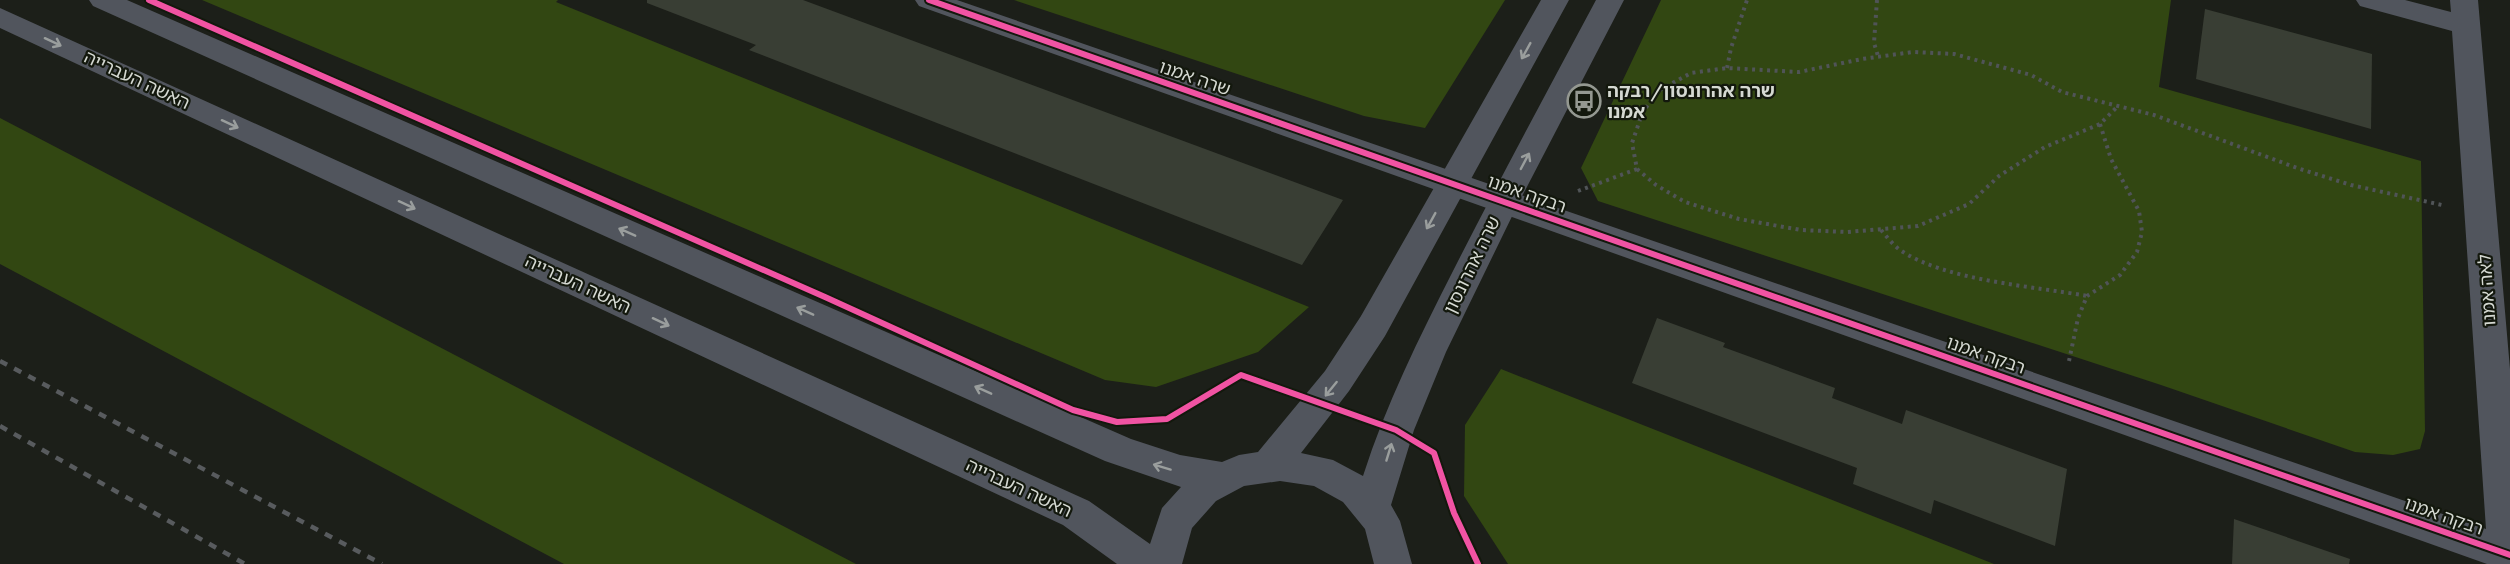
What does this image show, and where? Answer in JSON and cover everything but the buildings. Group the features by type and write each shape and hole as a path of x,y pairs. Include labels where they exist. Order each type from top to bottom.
{"street":[{"path":"103,0 1118,450 1178,472 1220,477"},
{"name":"שרה אמנו","path":"929,0 1452,184"},
{"path":"1270,464 1337,381 1355,354 1555,0"},
{"name":"שרה אהרונסון","path":"1372,508 1396,430 1429,351 1514,206 1610,0"},
{"name":"לאה אמנו","path":"2370,0 2465,13 2509,554"},
{"name":"האשה העברייה","path":"0,17 1076,513 1148,564"},
{"name":"רבקה אמנו","path":"1452,184 2509,554"},
{"path":"1163,564 1170,528 1183,508 1199,491 1220,477 1244,468 1270,464 1300,465 1327,474 1352,488 1372,508 1385,530 1398,561"}],"path":[{"path":"1877,0 1874,43 1878,56"},
{"path":"1727,68 1744,1"},
{"path":"2117,107 2100,124 2045,147 2021,161 1999,176 1969,204 1918,226 1847,232 1801,230 1739,219 1685,202 1656,185 1637,170 1632,143 1642,114 1656,92 1691,73 1727,68 1799,72 1878,56 1913,52 1954,54 2031,75 2062,92 2154,116 2192,128 2297,168 2351,185 2481,214"},
{"path":"2062,398 2078,318 2087,296 2121,275 2138,252 2142,232 2139,211 2111,159 2100,124"},
{"path":"1514,206 1637,170"},
{"path":"1881,229 1899,249 1924,261 1965,273 2087,296"},
{"path":"1157,419 1167,419"}],"green space":[{"path":"202,0 558,0 556,2 1309,307 1258,352 1156,387 1105,380"},
{"path":"1014,0 1505,0 1425,128 1364,116"},
{"path":"1661,0 2171,0 2159,87 2421,161 2425,431 2420,449 2393,455 2355,452 2161,385 1598,201 1581,168"},
{"path":"0,118 856,564 564,564 0,264"},
{"path":"1501,369 1994,564 1508,564 1464,496 1465,425"}],"railway":[{"path":"0,361 382,564"},
{"path":"0,426 245,564"}],"cycle path":[{"path":"149,0 825,297 1073,410 1117,422 1167,419 1241,375 1396,430 1434,453 1454,513 1478,564"},
{"path":"929,0 2510,555"}],"place":[{"name":"שרה אהרונסון/רבקה אמנו","path":"1584,101"}]}
